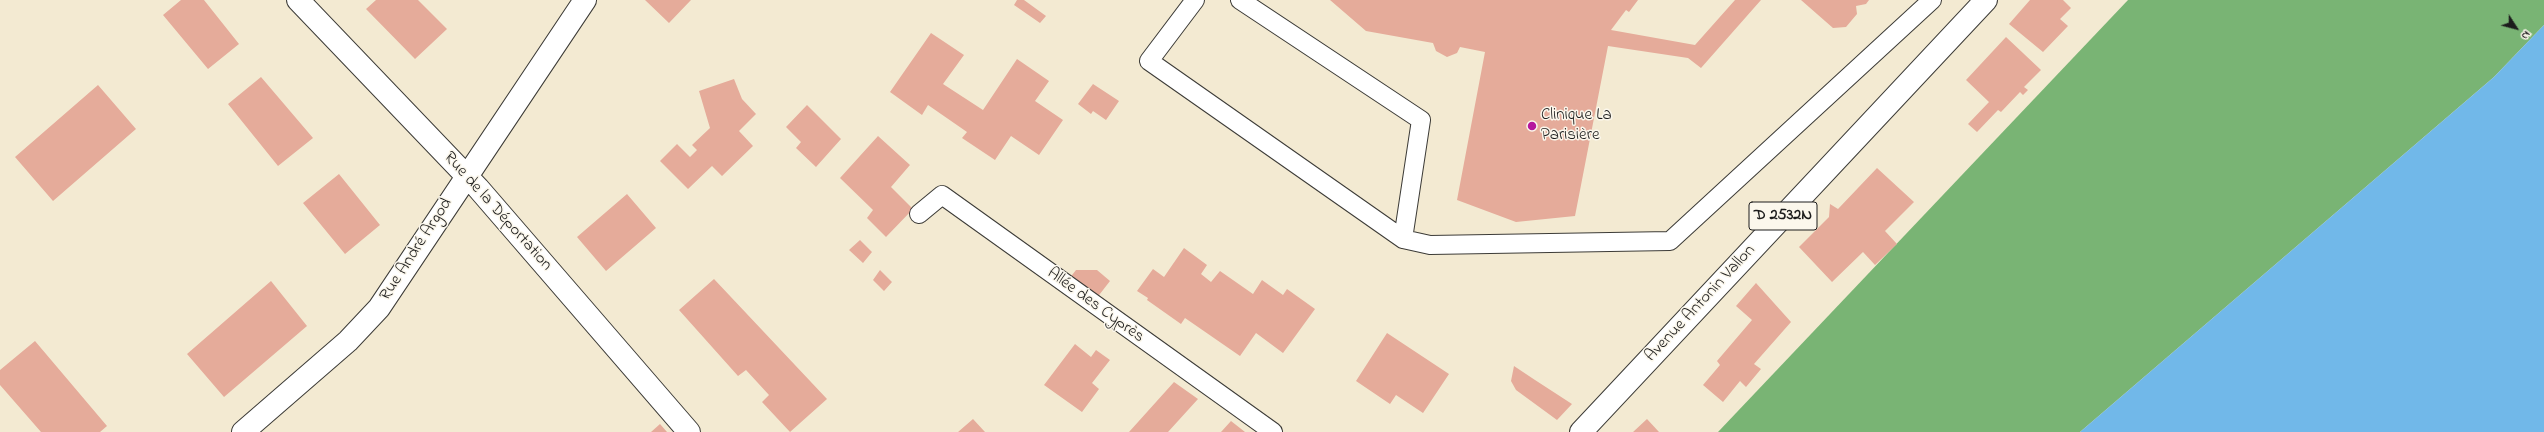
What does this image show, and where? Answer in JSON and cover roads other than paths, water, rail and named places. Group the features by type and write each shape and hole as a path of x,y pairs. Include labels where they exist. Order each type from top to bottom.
{"street":[{"name":"Rue de la Déportation","path":"298,0 466,176 689,432"},
{"name":"Rue André Argod","path":"243,432 348,341 379,308 585,0"},
{"name":"Avenue Antonin Vallon","path":"1581,432 1986,0"}],"lane":[{"path":"1195,0 1150,61 1403,239 1430,245 1670,241 1932,0"},
{"path":"1240,0 1421,120 1403,239"},
{"name":"Allée des Cyprès","path":"919,214 942,195 1273,432"}],"water":[{"path":"2544,25 2544,432 2080,432 2494,77"}],"place":[{"name":"Clinique La Parisière","path":"1532,126"}]}
